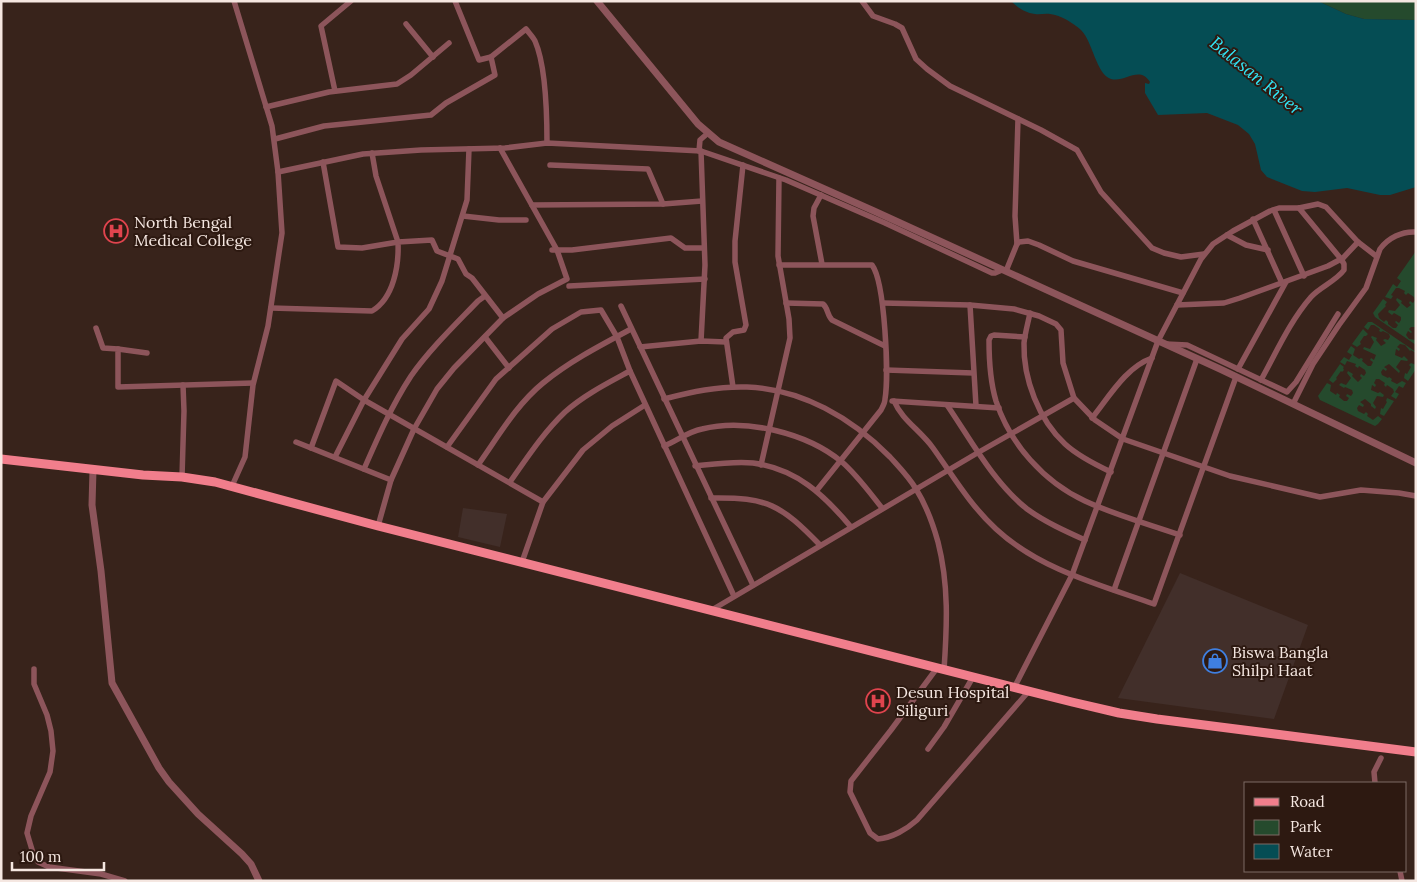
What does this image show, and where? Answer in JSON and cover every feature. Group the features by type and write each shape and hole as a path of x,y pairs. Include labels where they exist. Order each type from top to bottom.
{"main road":[{"path":"1,459 182,478 232,486 378,526 1028,692 1119,713 1416,752"}],"street":[{"path":"232,486 245,457 253,382 268,326 282,233 274,139 234,1"},
{"path":"335,91 321,26 351,1"},
{"path":"455,1 478,60 492,57 526,29 535,41 546,103 547,143"},
{"path":"597,1 698,124 719,142 1161,342 1416,462"},
{"path":"862,1 873,16 899,25 902,28 914,56 926,69 962,92 1041,130 1077,150 1101,192 1152,248 1181,257 1204,254"},
{"path":"406,24 433,57"},
{"path":"266,107 335,91 397,84 449,44"},
{"path":"274,139 324,126 431,115 495,75 492,57"},
{"path":"1004,271 1017,244 1015,216 1018,119"},
{"path":"700,341 704,279 700,140 708,133"},
{"path":"278,172 372,154 500,148 547,143 700,151 743,164 820,195 992,273 1004,271"},
{"path":"335,457 364,400 402,339 428,309 442,281 467,200 469,148"},
{"path":"378,526 391,480 414,429 438,389 454,368 503,318 538,294 567,279 532,205 500,148"},
{"path":"271,308 372,311 386,299 396,272 398,242 376,176 372,154"},
{"path":"323,162 338,247 362,248 398,242 432,240 438,251 458,259 466,274 472,278 503,318"},
{"path":"733,387 726,342 728,334 744,330 746,325 735,262 735,241 743,164"},
{"path":"550,165 648,169 663,204"},
{"path":"761,465 790,338 789,319 778,256 779,178"},
{"path":"820,195 814,208 813,216 822,264"},
{"path":"532,205 663,204 702,201"},
{"path":"1014,688 1072,575 1152,358 1183,293 1204,254 1212,244 1253,219 1279,208 1323,205 1358,242 1376,256"},
{"path":"1261,380 1306,303 1317,291 1342,273 1344,264 1299,208"},
{"path":"1274,210 1304,276"},
{"path":"462,216 499,220 526,220"},
{"path":"1253,219 1284,282"},
{"path":"1293,404 1318,356 1366,288 1376,256 1384,244 1392,238 1407,232 1416,232"},
{"path":"1226,235 1246,245 1268,250"},
{"path":"554,250 572,250 671,238 686,248 703,248"},
{"path":"1017,244 1028,241 1073,261 1183,293"},
{"path":"1177,305 1231,301 1304,276 1341,259 1358,242"},
{"path":"779,265 872,265 876,273 883,303 886,370 885,400 881,410 817,490"},
{"path":"569,286 704,279"},
{"path":"1238,369 1284,282"},
{"path":"364,469 388,415 411,376 427,356 478,301 485,296"},
{"path":"786,303 823,304 826,306 828,315 832,320 885,346"},
{"path":"883,303 970,306 1014,310 1030,313 1056,324 1061,330 1063,364 1074,398 1092,418 1123,439 1230,476 1320,497 1361,490 1416,496"},
{"path":"621,306 753,585"},
{"path":"970,306 976,406"},
{"path":"447,446 496,379 552,329 581,312 601,310 617,337 645,405 734,596"},
{"path":"1030,313 1025,337 1026,369 1042,415 1060,439 1069,447 1092,463 1111,472"},
{"path":"1161,342 1182,344 1287,392 1338,314"},
{"path":"96,328 103,348 148,353"},
{"path":"478,465 514,413 542,384 578,357 632,329"},
{"path":"1025,337 991,336 989,340 991,376 999,408 1010,434 1032,462 1048,477 1078,498 1180,534"},
{"path":"485,337 509,368"},
{"path":"640,347 700,341 726,342"},
{"path":"118,349 118,387 253,382"},
{"path":"1092,418 1133,369 1152,358"},
{"path":"1114,590 1197,359"},
{"path":"886,370 973,373"},
{"path":"510,482 540,438 565,412 592,392 630,371"},
{"path":"894,401 901,414 930,443 969,500 996,529 1019,547 1072,575 1154,604 1236,377"},
{"path":"311,448 336,381 388,415 447,446 543,502"},
{"path":"182,478 183,384"},
{"path":"664,399 708,389 733,387 754,388 793,395 820,406 844,419 863,433 901,468 916,488 926,508 938,542 948,609 940,669 851,782 850,792 870,833 878,839 883,839 904,830 917,820 1028,692"},
{"path":"710,610 916,488 1074,398"},
{"path":"885,400 999,408"},
{"path":"522,562 543,502 583,450 612,426 645,405"},
{"path":"947,405 978,452 1022,505 1049,523 1085,540"},
{"path":"664,446 674,442 681,436 700,429 725,426 769,429 804,440 841,461 882,508"},
{"path":"296,442 391,480"},
{"path":"696,466 732,462 761,465 790,474 817,490 851,527"},
{"path":"93,470 92,505 101,571 112,683 159,768 169,782 198,814 242,854 251,864 259,881"},
{"path":"711,498 742,498 763,502 791,517 820,545"},
{"path":"34,669 34,684 47,715 53,751 50,772 31,816 27,833 33,854 38,862 49,867 101,874 125,881"},
{"path":"928,749 944,727 973,677"},
{"path":"1374,782 1374,772 1381,758"}],"shaded area":[{"path":"463,508 507,514 500,547 458,537"},
{"name":"Biswa Bangla Shilpi Haat","path":"1180,573 1308,625 1274,719 1118,698"}],"green space":[{"path":"1318,1 1416,1 1416,20 1364,19 1346,14"},
{"path":"1416,251 1416,327 1411,327 1409,329 1412,332 1408,331 1406,335 1409,339 1416,340 1416,345 1375,317 1373,313 1383,299 1387,302 1386,306 1378,314 1379,318 1384,322 1386,320 1393,328 1396,328 1398,325 1395,322 1399,323 1401,317 1394,313 1392,315 1388,312 1389,310 1395,311 1400,305 1396,300 1397,298 1407,308 1411,305 1410,301 1413,303 1415,300 1414,297 1408,293 1406,295 1405,291 1396,288 1391,295 1393,296 1391,299 1385,297 1393,284 1397,287 1401,281 1397,278"},
{"path":"1368,322 1372,322 1416,352 1410,351 1405,345 1400,344 1397,347 1400,349 1399,351 1396,349 1395,355 1402,358 1404,356 1408,360 1401,360 1396,367 1400,371 1399,373 1389,364 1384,367 1387,369 1386,371 1383,369 1381,372 1382,375 1389,377 1392,379 1391,381 1397,384 1402,381 1406,383 1403,388 1399,386 1395,392 1399,394 1396,399 1391,396 1394,392 1393,389 1387,385 1386,387 1385,383 1376,379 1374,383 1376,385 1375,387 1372,385 1371,390 1384,395 1383,397 1377,396 1373,403 1376,407 1375,409 1365,399 1360,402 1364,405 1363,407 1359,405 1358,411 1364,414 1366,412 1367,416 1373,420 1378,416 1382,419 1375,426 1320,400 1318,396 1327,383 1331,385 1330,391 1340,395 1339,397 1344,401 1347,401 1349,398 1346,396 1347,394 1351,396 1352,390 1339,385 1341,383 1346,385 1351,378 1347,373 1348,371 1353,374 1352,376 1358,382 1362,378 1361,374 1364,376 1366,373 1359,366 1358,368 1355,366 1356,364 1347,361 1345,365 1340,362 1344,357 1349,360 1352,355 1347,352 1351,346 1355,349 1353,355 1363,359 1362,361 1371,366 1373,362 1370,360 1371,358 1374,360 1376,355 1363,349 1364,347 1370,349 1374,342 1372,336 1377,338 1376,340 1381,346 1386,343 1383,340 1388,340 1390,337 1389,334 1379,331 1380,329 1374,325 1371,325 1368,330 1364,327"},
{"path":"1363,329 1368,334 1364,336 1360,342 1361,344 1357,347 1352,344"},
{"path":"1411,363 1416,365 1416,369 1408,381 1404,378 1405,373 1407,374 1411,367 1409,365"},
{"path":"1340,364 1344,367 1344,370 1341,371 1333,383 1329,380"},
{"path":"1387,398 1394,401 1384,416 1380,414 1381,408 1383,409"}],"water":[{"name":"Balasan River","path":"1011,1 1318,1 1346,14 1364,19 1416,20 1416,187 1390,195 1380,195 1347,188 1315,192 1302,191 1267,177 1261,170 1255,144 1249,134 1238,125 1207,113 1158,115 1145,93 1145,83 1149,84 1150,82 1146,77 1137,75 1116,80 1111,79 1102,71 1089,42 1078,27 1058,16 1025,11"}],"place":[{"name":"North Bengal Medical College","path":"116,231"},
{"name":"Biswa Bangla Shilpi Haat","path":"1215,661"},
{"name":"Desun Hospital Siliguri","path":"878,701"}]}
